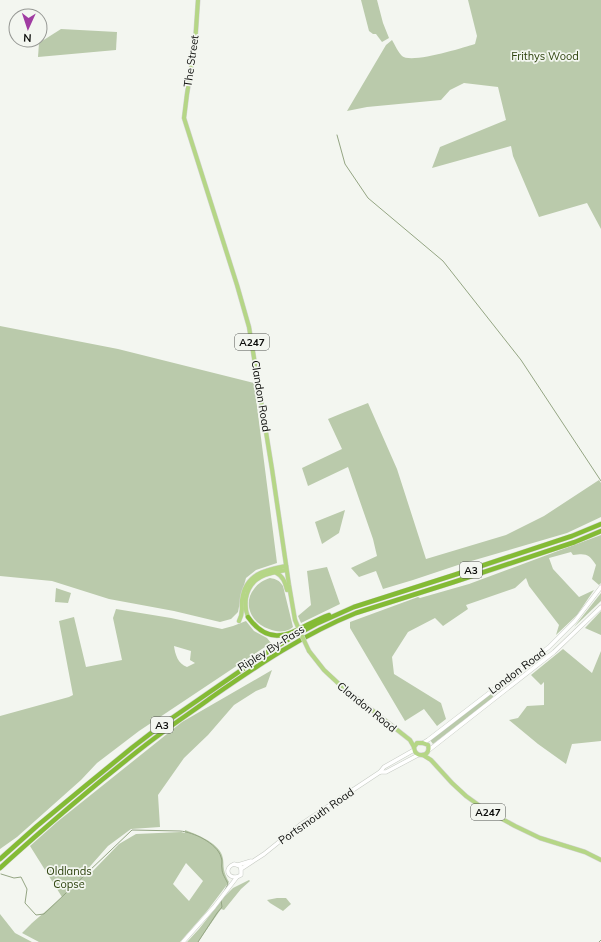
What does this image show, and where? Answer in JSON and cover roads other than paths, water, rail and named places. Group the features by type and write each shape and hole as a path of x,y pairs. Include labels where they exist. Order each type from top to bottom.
{"highway":[{"name":"Ripley By-Pass","path":"0,859 37,826 159,727 266,653 300,633 340,613 368,602 572,536 601,524"},
{"name":"Ripley By-Pass","path":"0,868 41,830 163,731 242,676 307,635 356,613 575,542 601,531"},
{"path":"248,616 259,629 270,635 277,636 290,633 320,618 340,613"}],"main road":[{"name":"The Street","path":"185,122 184,118 187,94 195,44 198,0"},
{"name":"Clandon Road","path":"185,122 249,327 272,468 291,599 295,620 300,634 309,652 338,684 411,742 415,747"},
{"path":"248,616 246,613 245,603 249,589 257,579 262,576 286,568"},
{"path":"239,621 243,611 242,604 244,590 250,581 262,572 286,568"},
{"path":"275,572 283,579 291,599"},
{"name":"London Road","path":"423,743 549,647 576,621 601,587"},
{"name":"London Road","path":"429,751 554,652 601,607"},
{"path":"429,751 420,755 415,753 415,747 423,743 428,745 429,751 430,760"},
{"name":"Portsmouth Road","path":"183,942 230,888 241,873 241,869 269,850 300,825 415,747"},
{"name":"Portsmouth Road","path":"380,772 386,772 420,755"},
{"name":"A247","path":"420,755 430,760 460,790 484,809 540,838 585,852 601,860"},
{"name":"Portsmouth Road","path":"238,865 252,861"},
{"path":"230,888 230,876 228,871 229,866 232,864 238,865 241,869"},
{"path":"230,876 233,878 237,877"}],"waterway":[{"path":"337,135 345,164 368,198 443,261 521,360 601,481"},
{"path":"1,874 14,878 21,877 27,889 25,903 36,915 44,914 132,830 180,831 204,839 219,852 222,858 223,873 228,884 224,892"},
{"path":"198,942 222,907 221,900"}],"park label":[{"name":"Frithys Wood","path":"545,56"},
{"name":"Oldlands Copse","path":"69,877"}]}
